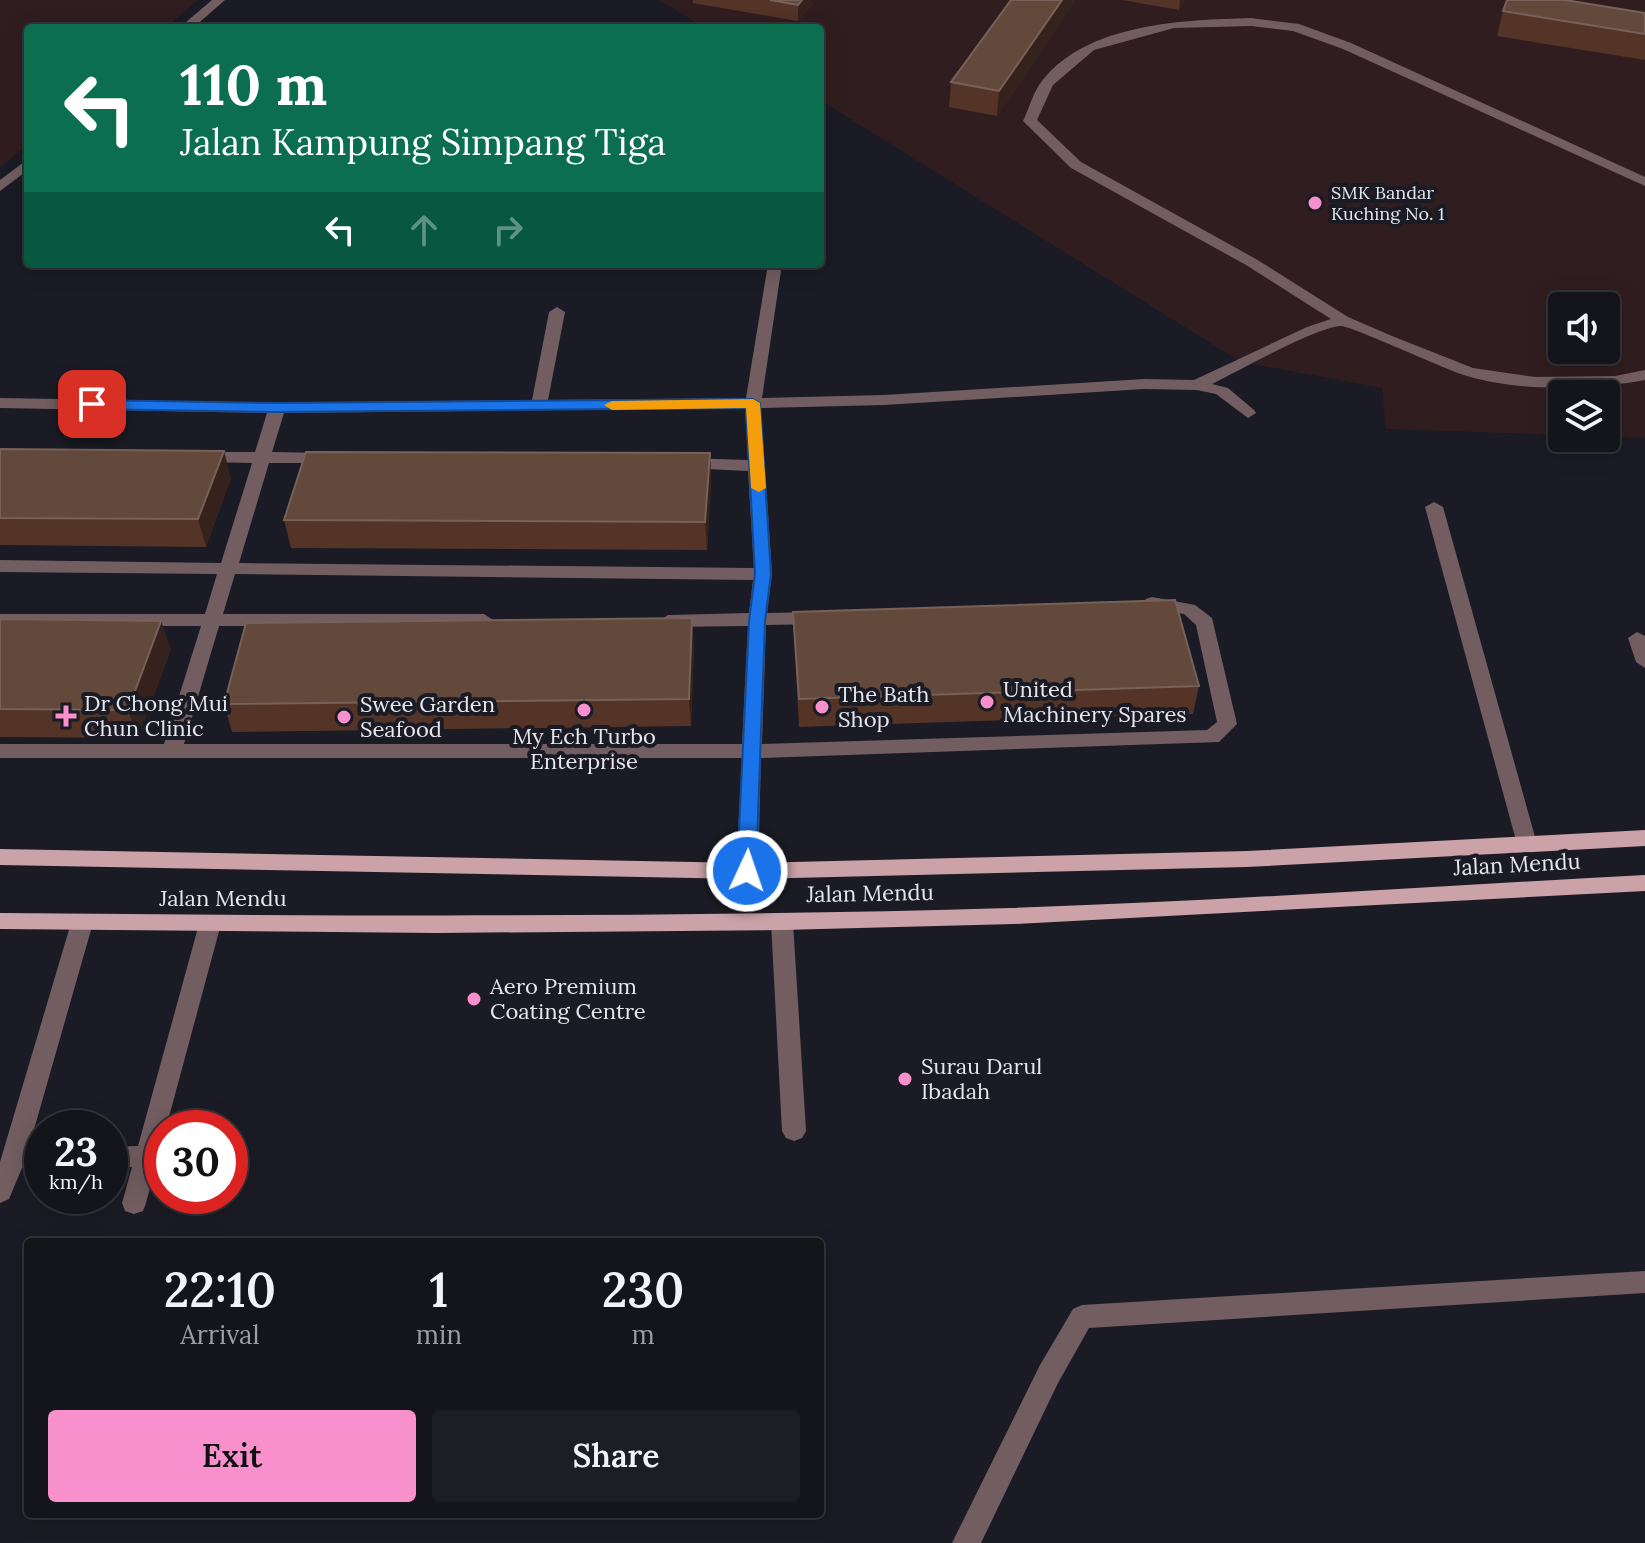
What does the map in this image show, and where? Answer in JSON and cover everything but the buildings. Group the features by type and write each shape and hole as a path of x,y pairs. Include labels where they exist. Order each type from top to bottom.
{"main road":[{"name":"Jalan Mendu","path":"0,857 747,871 1247,859 1645,838"},
{"name":"Jalan Mendu","path":"0,921 210,924 782,922 1014,916 1645,883"}],"street":[{"path":"190,24 219,0"},
{"path":"1645,182 1347,46 1295,27 1251,22 1173,24 1090,47 1047,83 1030,121 1076,165 1251,262 1343,320 1470,372 1535,382 1615,381 1645,375"},
{"path":"0,187 24,166"},
{"path":"747,871 757,621 763,574 753,403 774,268"},
{"path":"539,406 557,312"},
{"path":"1197,385 1312,330 1343,320"},
{"path":"0,403 277,408 753,403 884,400 1129,385 1197,385 1222,391 1248,413"},
{"path":"172,751 277,408"},
{"path":"184,457 341,458"},
{"path":"671,463 757,466"},
{"path":"1434,507 1527,844"},
{"path":"0,566 763,574"},
{"path":"0,751 752,751 1212,737 1227,724 1205,622 1189,609 1163,603 1132,604"},
{"path":"649,621 836,618"},
{"path":"0,620 510,620"},
{"path":"1637,638 1645,662"},
{"path":"782,922 794,1131"},
{"path":"0,1192 14,1157 82,923"},
{"path":"159,1110 210,924"},
{"path":"14,1157 24,1157"},
{"path":"134,1203 144,1167"},
{"path":"966,1543 1049,1374 1082,1317 1645,1282"}],"shaded area":[{"path":"0,0 198,0 170,24 24,24 24,147 0,168"},
{"name":"SMK Bandar Kuching No. 1","path":"660,0 1645,0 1645,438 1620,437 1620,380 1548,380 1548,435 1386,429 1382,388 1241,362 824,102 824,24 699,24"}],"slow traffic":[{"path":"612,405 753,403 759,488"}],"place":[{"name":"SMK Bandar Kuching No. 1","path":"1315,203"},
{"name":"United Machinery Spares","path":"987,702"},
{"name":"The Bath Shop","path":"822,707"},
{"name":"My Ech Turbo Enterprise","path":"584,710"},
{"name":"Dr Chong Mui Chun Clinic","path":"66,716"},
{"name":"Swee Garden Seafood","path":"344,717"},
{"name":"Aero Premium Coating Centre","path":"474,999"},
{"name":"Surau Darul Ibadah","path":"905,1079"}],"route":[{"path":"92,404 277,408 753,403 763,574 757,621 747,871"}]}
